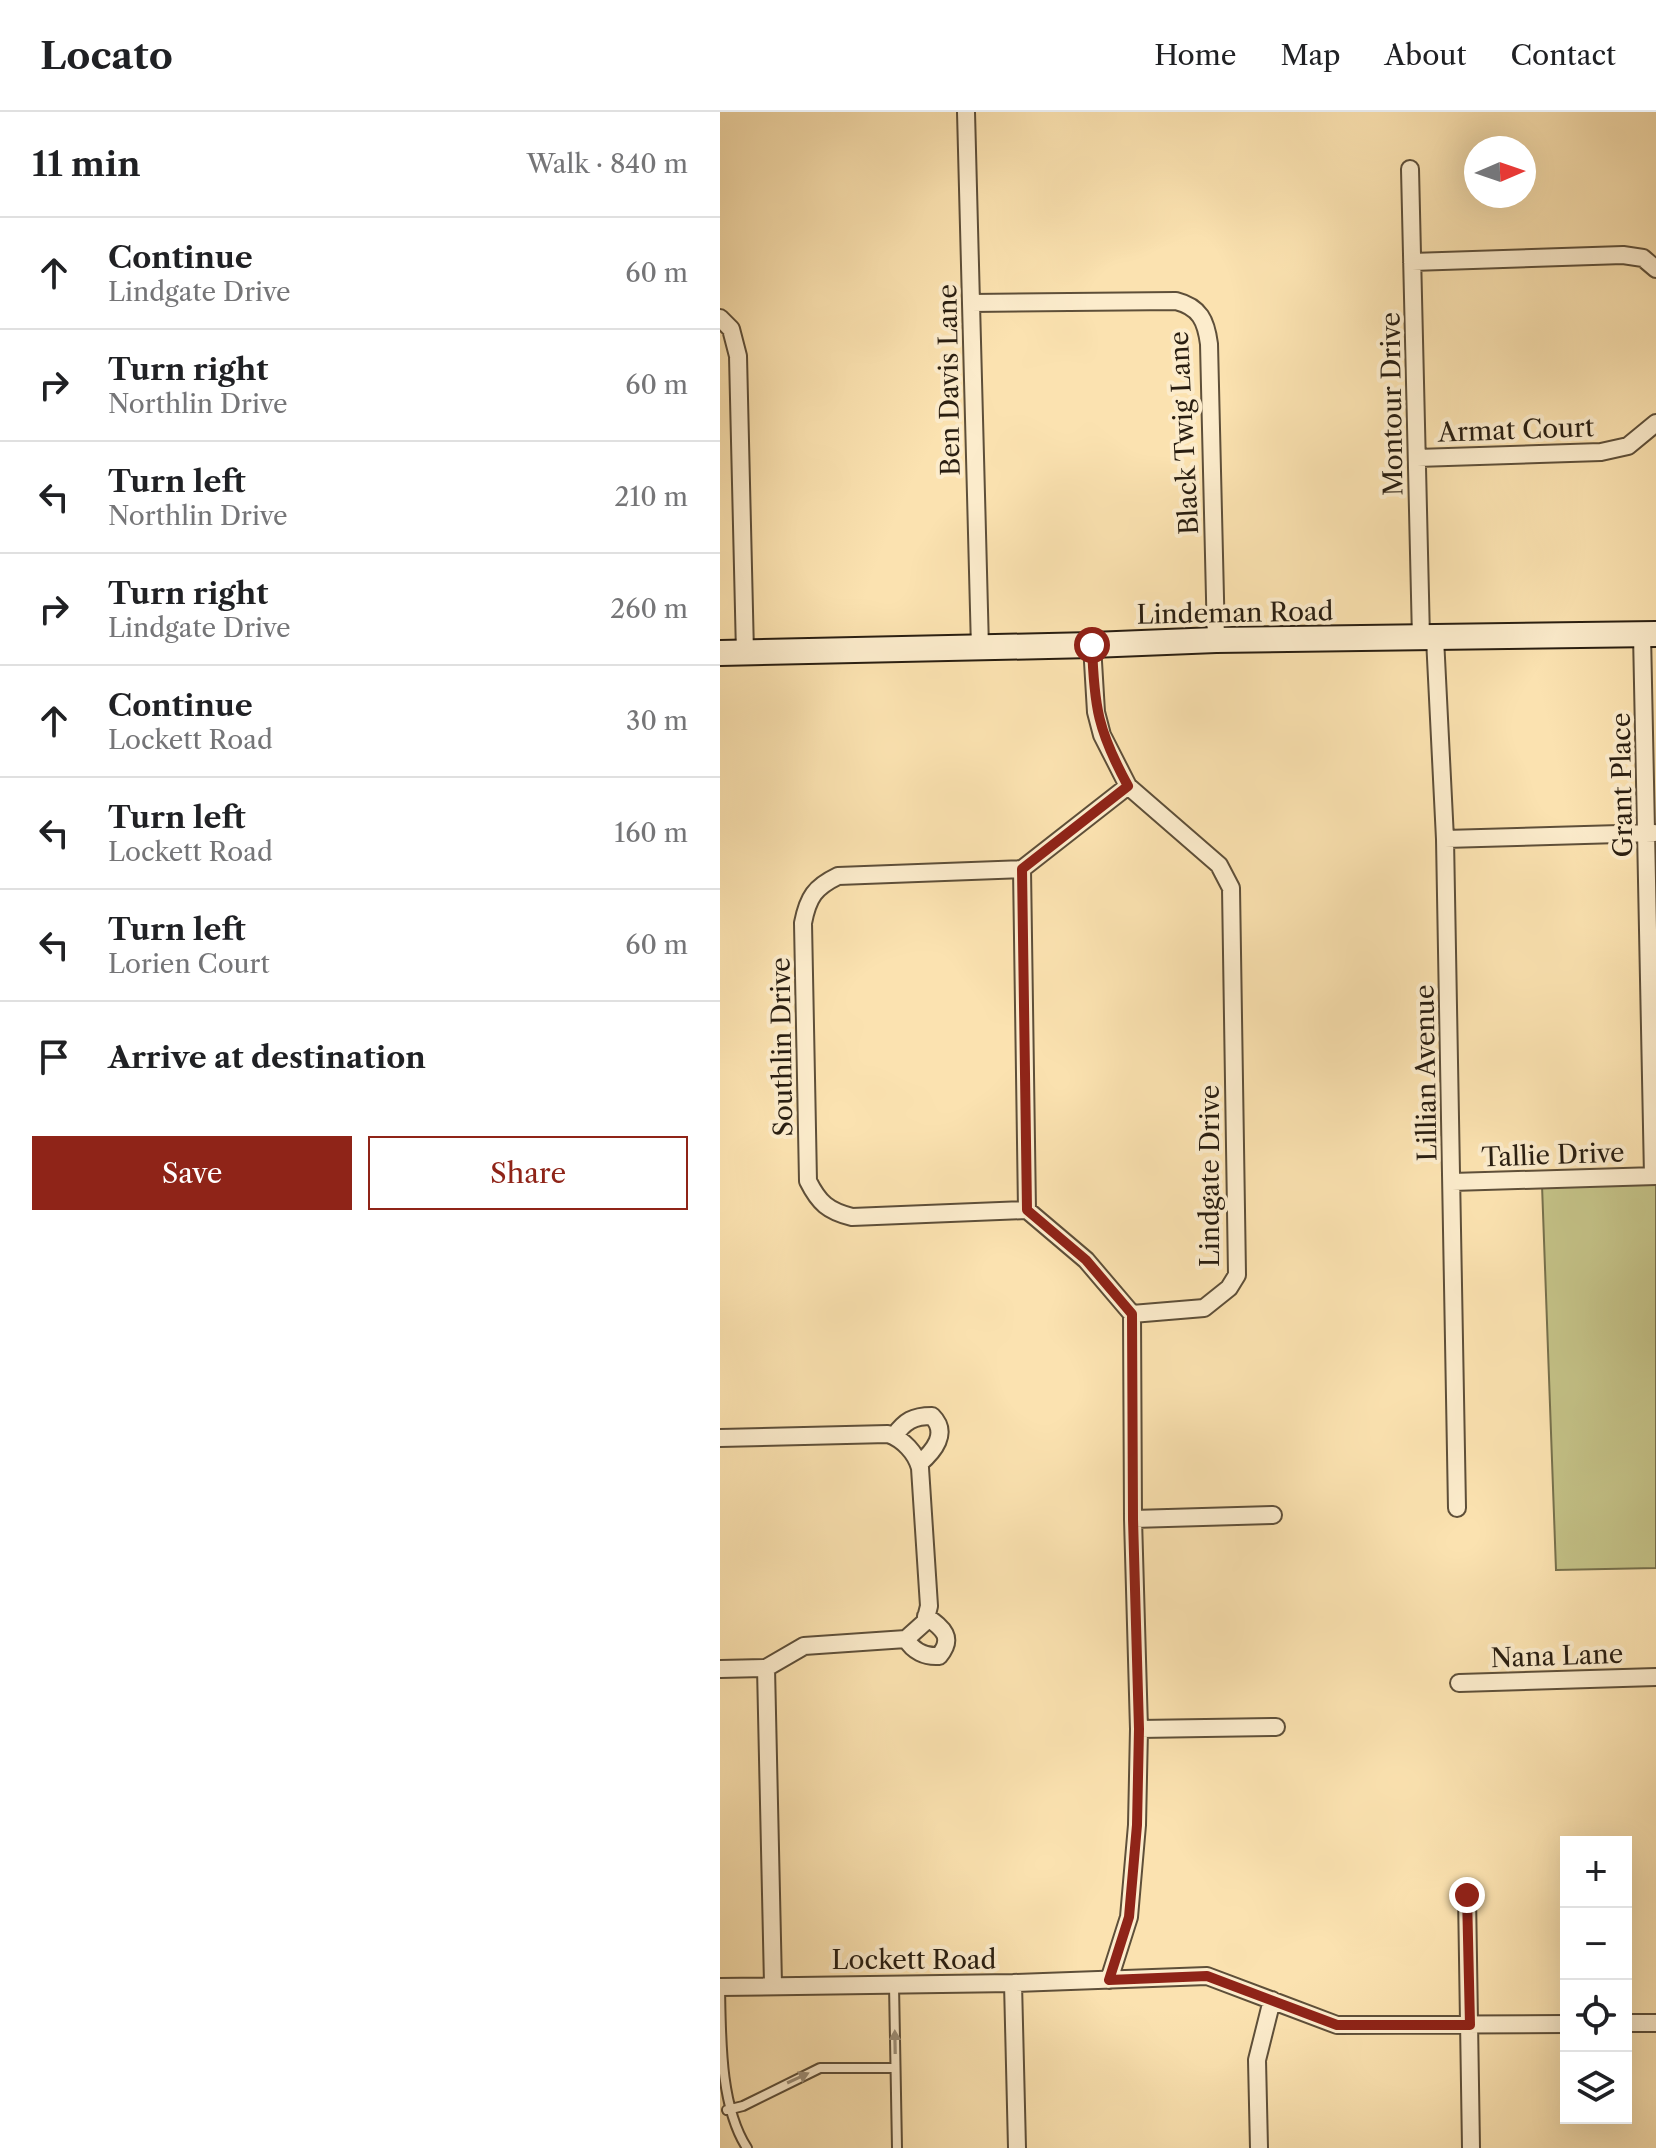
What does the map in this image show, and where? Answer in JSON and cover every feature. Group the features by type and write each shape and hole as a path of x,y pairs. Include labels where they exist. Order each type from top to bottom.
{"street":[{"name":"Ben Davis Lane","path":"966,112 980,648"},
{"name":"Montour Drive","path":"1410,169 1417,458 1428,638"},
{"path":"1412,262 1623,255 1643,258 1656,269"},
{"name":"Black Twig Lane","path":"971,303 1176,301 1190,304 1200,313 1209,344 1216,640"},
{"path":"720,318 731,329 738,356 745,653"},
{"name":"Armat Court","path":"1417,458 1601,452 1628,446 1656,423"},
{"name":"Lindeman Road","path":"720,653 1216,640 1649,634"},
{"name":"Grant Place","path":"1649,634 1655,1176"},
{"name":"Lillian Avenue","path":"1428,638 1445,839 1457,1508"},
{"name":"Lindgate Drive","path":"1092,645 1096,712 1102,735 1128,786 1219,865 1231,888 1237,1275 1229,1288 1204,1308 1132,1314"},
{"path":"1109,1980 1129,1917 1137,1825 1139,1729 1133,1519 1132,1314 1086,1260 1027,1210 1022,869 1128,786"},
{"path":"1445,839 1652,833"},
{"name":"Southlin Drive","path":"1022,869 838,876 821,885 807,904 803,938 808,1181 817,1200 832,1212 852,1217 1027,1210"},
{"name":"Tallie Drive","path":"1452,1182 1655,1176"},
{"path":"900,1441 905,1421 932,1416 939,1423 941,1434 937,1445 919,1464"},
{"path":"720,1438 900,1441 919,1464 929,1606 925,1622 906,1639 804,1646 766,1668 720,1669"},
{"path":"1133,1519 1273,1515"},
{"path":"906,1639 911,1647 929,1657 939,1656 946,1648 948,1638 944,1630 926,1616"},
{"path":"766,1668 773,1984"},
{"name":"Nana Lane","path":"1459,1683 1656,1677"},
{"path":"1139,1729 1276,1727"},
{"path":"1467,1895 1471,2148"},
{"name":"Lockett Road","path":"720,1987 1013,1983 1207,1976 1337,2025 1560,2024"},
{"path":"1013,1983 1017,2148"},
{"path":"1259,2148 1257,2060 1272,2000"},
{"path":"1632,2023 1656,2023"}],"lane":[{"path":"894,1984 897,2148"},
{"path":"720,1987 721,2076 727,2110 747,2148"},
{"path":"727,2110 743,2106 820,2068 895,2068"}],"shaded area":[{"path":"1656,1182 1656,1568 1556,1570 1542,1185"}],"route":[{"path":"1092,645 1096,712 1102,735 1128,786 1022,869 1027,1210 1086,1260 1132,1314 1133,1519 1139,1729 1137,1825 1129,1917 1109,1980 1207,1976 1337,2025 1470,2025 1467,1895"}]}
